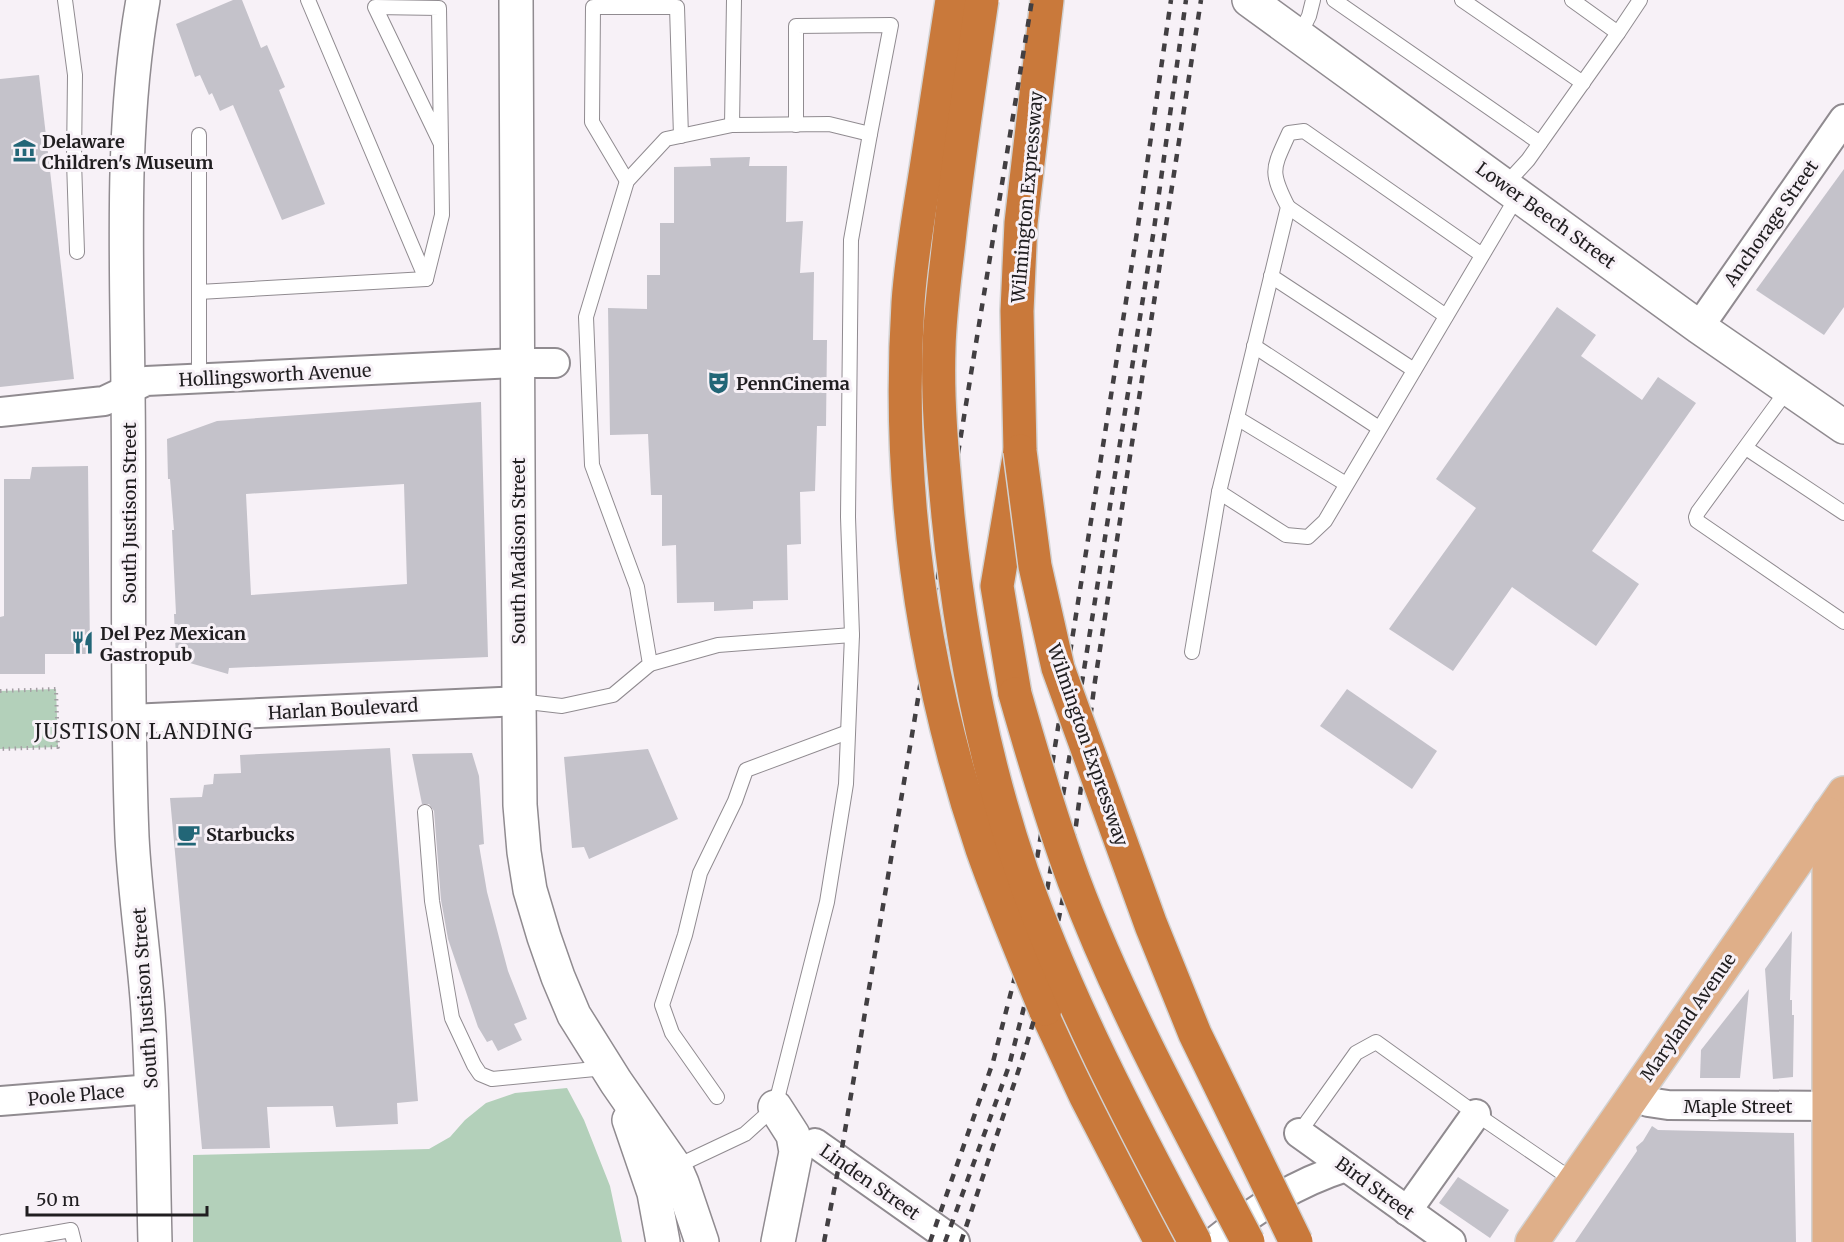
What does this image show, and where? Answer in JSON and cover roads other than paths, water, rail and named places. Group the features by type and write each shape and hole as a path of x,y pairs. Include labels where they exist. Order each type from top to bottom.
{"highway":[{"path":"952,0 913,254 907,324 906,470 910,520 921,599 939,696 951,742 979,838 1000,899 1063,1050 1161,1242"},
{"path":"982,0 954,200 939,349 946,493 965,645 998,792 1022,871 1041,922 1080,1014 1146,1150 1195,1242"},
{"name":"Wilmington Expressway","path":"1047,0 1021,223 1017,311 1020,451 1035,566 1058,668 1151,925 1195,1034 1296,1242"},
{"path":"1020,451 997,586 1015,694 1033,758 1052,821 1075,883 1119,988 1169,1092 1248,1242"}],"main road":[{"name":"Maryland Avenue","path":"1532,1242 1839,807"},
{"path":"1829,1242 1836,1106 1839,807"}],"street":[{"name":"South Justison Street","path":"143,0 135,45 127,168 130,719 132,839 148,1008 152,1089 155,1242"},
{"name":"South Madison Street","path":"516,0 519,701 520,805 524,852 530,890 570,1005 611,1075 675,1167 702,1242"},
{"name":"Lower Beech Street","path":"1249,0 1699,327 1844,427"},
{"name":"Anchorage Street","path":"1699,327 1844,119"},
{"name":"Hollingsworth Avenue","path":"0,412 104,401 146,381 555,363"},
{"name":"Harlan Boulevard","path":"130,719 519,701"},
{"name":"South Madison Street","path":"611,1075 654,1193 663,1242"},
{"name":"Poole Place","path":"0,1101 152,1089"},
{"name":"Maple Street","path":"1633,1096 1668,1106 1836,1106"},
{"path":"775,1107 793,1135 796,1152 778,1242"},
{"path":"1407,1212 1476,1114"},
{"name":"Bird Street","path":"1299,1133 1451,1242"},
{"name":"Linden Street","path":"815,1143 955,1242"},
{"path":"1214,1242 1246,1216 1302,1183 1346,1167"}],"lane":[{"path":"65,0 75,75 74,161 77,252"},
{"path":"308,0 426,279"},
{"path":"732,125 734,0"},
{"path":"1299,36 1309,16 1313,0"},
{"path":"1334,0 1540,143"},
{"path":"1462,0 1582,83"},
{"path":"1572,0 1618,33"},
{"path":"1219,492 1286,535 1308,537 1325,521 1482,255 1511,190 1528,160 1640,0"},
{"path":"426,279 442,215 441,144 439,8 375,7 441,144"},
{"path":"627,181 592,122 593,7 677,7 681,136"},
{"path":"675,1167 745,1134 775,1107 827,902 846,784 852,635 848,517 851,240 891,25 796,27 795,124"},
{"path":"650,664 637,587 592,465 586,317 627,181 666,139 732,125 829,124 870,134"},
{"path":"1446,316 1288,207 1277,186 1274,167 1288,133 1304,131 1482,255"},
{"path":"199,135 199,379"},
{"path":"1192,652 1219,492 1288,207"},
{"path":"1271,276 1414,370"},
{"path":"199,292 426,279"},
{"path":"1254,346 1379,428"},
{"path":"1788,389 1696,517 1697,521 1844,622"},
{"path":"1237,418 1346,484"},
{"path":"1746,448 1844,513"},
{"path":"519,701 562,706 613,695 650,664 718,645 852,635"},
{"path":"717,1097 672,1033 662,1005 685,934 700,873 735,801 746,770 848,732"},
{"path":"425,812 432,901 452,1018 480,1074 492,1079 611,1075"},
{"path":"1299,1133 1356,1053 1376,1042 1574,1181"},
{"path":"3,1242 71,1230 74,1242"}],"railway":[{"path":"824,1242 914,723 1032,0"},
{"path":"930,1242 993,1062 1018,965 1039,847 1138,226 1171,0"},
{"path":"945,1242 1009,1066 1034,968 1154,229 1186,0"},
{"path":"961,1242 1047,977 1073,848 1095,681 1201,0"}],"place":[{"name":"Delaware Children's Museum","path":"24,151"},
{"name":"PennCinema","path":"718,383"},
{"name":"Del Pez Mexican Gastropub","path":"82,643"},
{"name":"Starbucks","path":"188,834"}],"district":[{"name":"JUSTISON LANDING","path":"144,731"}]}
